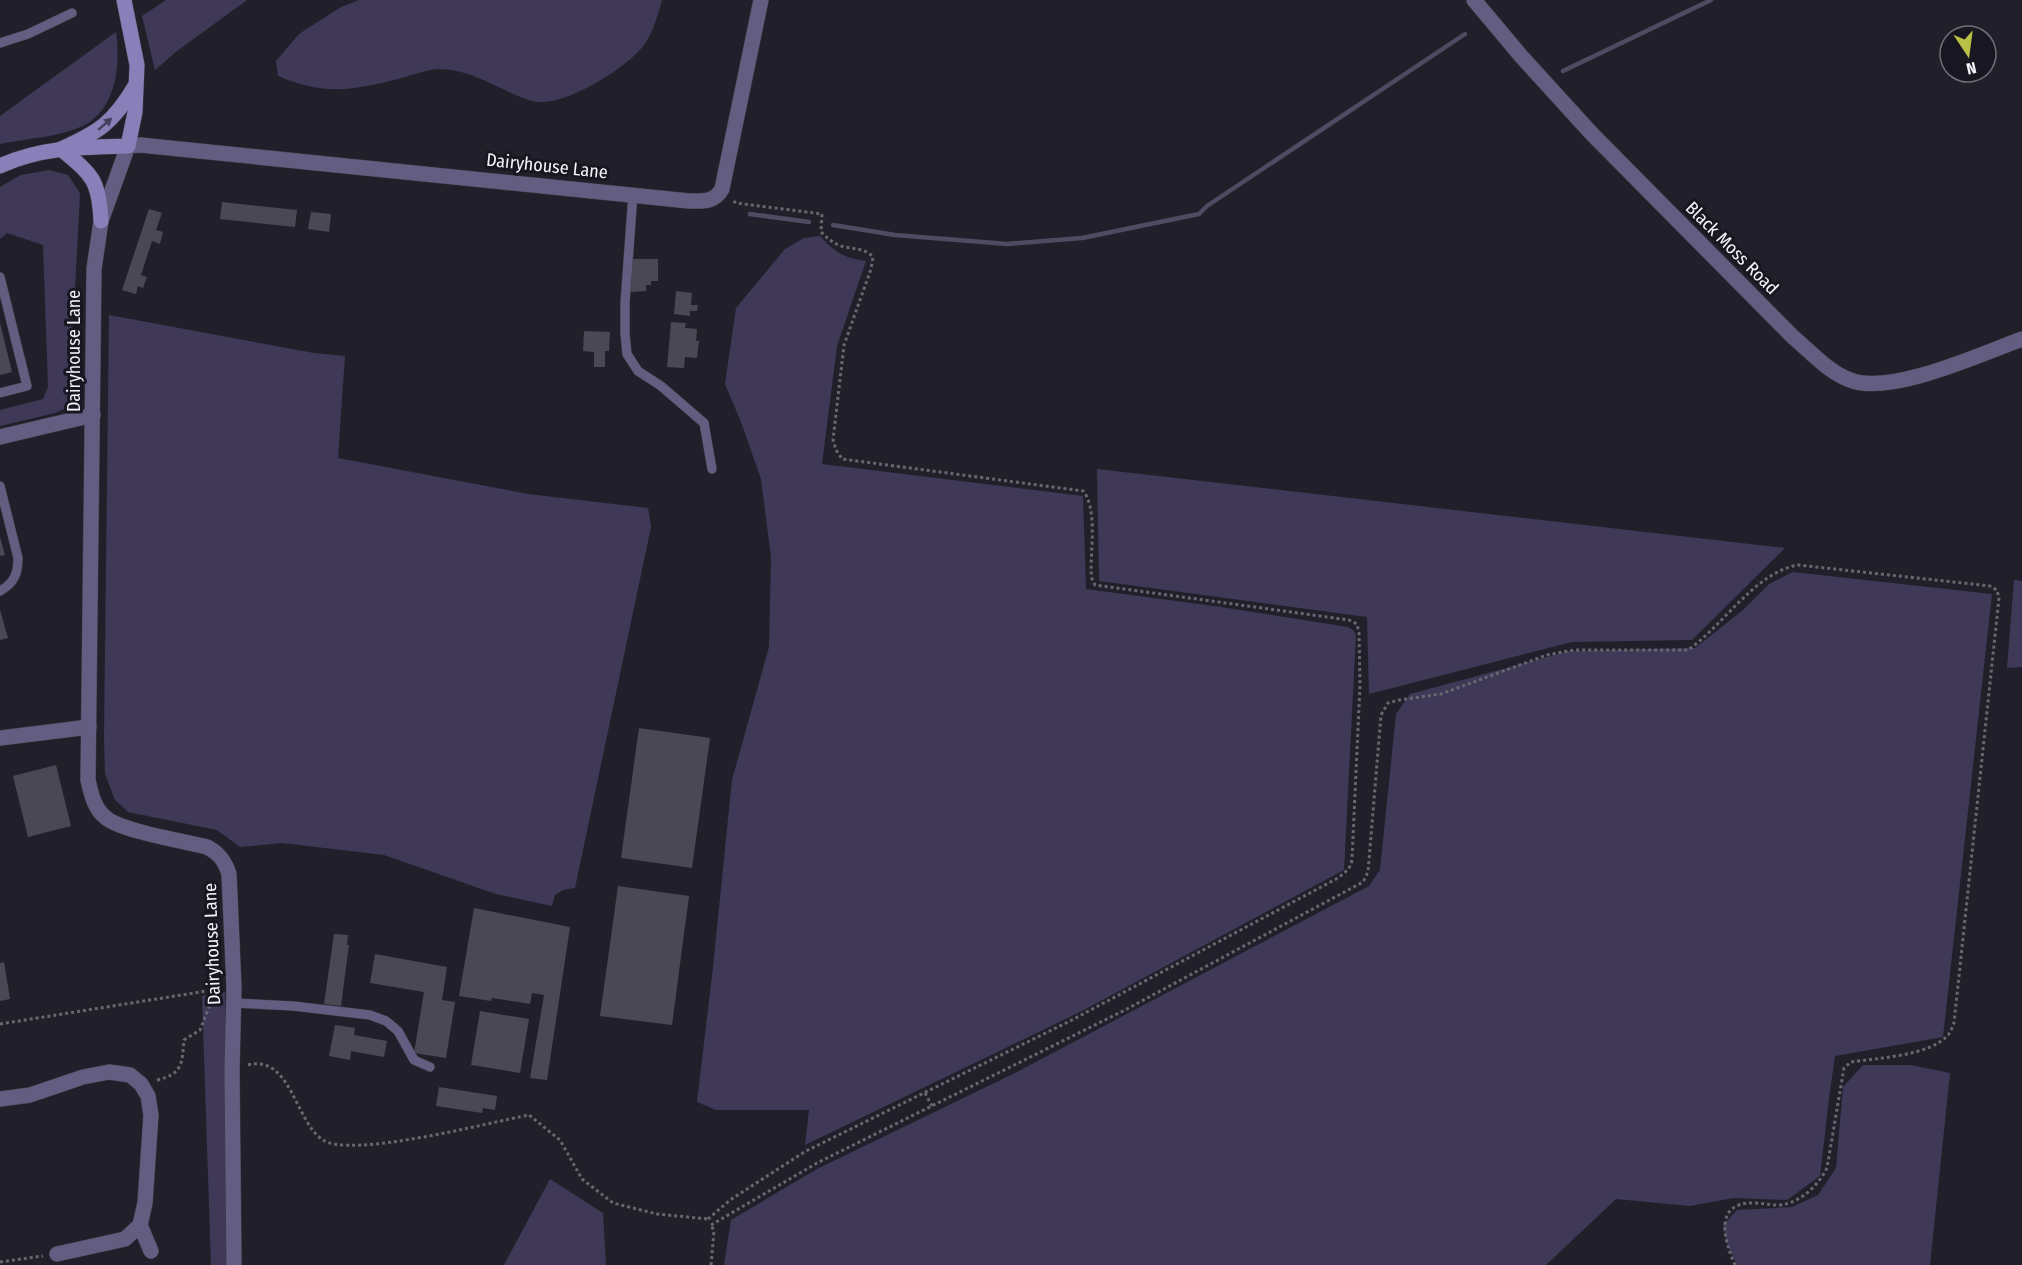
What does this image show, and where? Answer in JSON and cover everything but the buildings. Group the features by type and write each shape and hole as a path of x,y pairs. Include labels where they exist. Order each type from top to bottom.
{"street":[{"path":"0,166 39,152 128,146 135,112 137,64 124,0"},
{"path":"721,190 761,0"},
{"name":"Black Moss Road","path":"1474,0 1592,134 1793,337 1827,367 1853,381 1882,384 1912,379 2022,339"},
{"path":"61,149 84,139 107,124 125,102 136,83"},
{"name":"Dairyhouse Lane","path":"234,1265 229,874 226,864 214,850 207,847 127,828 105,818 95,803 88,780 94,269 101,221 128,146 140,145 243,154 703,201 714,198 721,190"},
{"path":"61,149 92,178 100,195 101,221"},
{"path":"0,437 93,415"},
{"path":"0,738 89,727"},
{"path":"0,1099 30,1095 84,1077 109,1072 130,1075 141,1084 148,1096 151,1115 145,1203 140,1224 125,1239 57,1254"},
{"path":"140,1224 152,1251"}],"lane":[{"path":"0,44 28,34 72,13"},
{"path":"633,194 625,294 627,354 638,371 661,386 704,423 712,469"},
{"path":"0,277 27,386 0,393"},
{"path":"0,486 18,558 18,570 12,583 0,591"},
{"path":"229,993 293,1006 370,1016 386,1021 398,1031 414,1060 430,1067"}],"path":[{"path":"232,1070 257,1063 274,1068 288,1086 311,1128 322,1140 334,1146 392,1143 529,1114 560,1140 582,1179 613,1203 657,1214 708,1219 730,1200 806,1151 1070,1022 1338,878 1352,866 1360,685 1357,624 1349,620 1095,585 1091,571 1091,506 1083,490 842,459 833,440 844,345 873,258 869,253 840,246 829,240 821,232 822,214 736,203 721,190"},
{"path":"711,1225 817,1163 1125,1010 1363,882 1368,872 1381,715 1388,703 1441,694 1548,655 1574,650 1688,650 1766,579 1784,568 1798,565 1990,586 1997,590 1999,598 1954,1023 1949,1035 1936,1044 1916,1051 1851,1062 1844,1068 1827,1168 1822,1179 1797,1200 1784,1205 1752,1203 1731,1207 1726,1215 1725,1231 1735,1265"},
{"path":"0,1024 229,993"},
{"path":"141,1084 171,1077 182,1065 184,1040 200,1030 209,1007 229,993"},
{"path":"925,1093 932,1106"},
{"path":"708,1219 714,1231 711,1265"},
{"path":"0,1262 57,1254"}],"shaded area":[{"path":"166,0 247,0 155,70 142,16"},
{"path":"359,0 662,0 650,35 637,53 588,88 557,100 532,101 475,76 451,70 438,69 365,86 337,89 309,86 278,76 276,61 299,34 341,7"},
{"path":"116,32 118,59 116,74 113,88 101,112 91,121 70,131 0,144 0,116"},
{"path":"49,170 68,175 80,193 70,386 73,397 66,408 55,413 0,426 0,410 43,399 48,387 43,245 7,233 0,239 0,187 21,175"},
{"path":"820,236 840,253 866,261 837,346 822,464 1083,496 1086,589 1348,627 1356,635 1344,870 1082,1011 805,1145 809,1110 716,1110 697,1102 732,780 769,647 771,557 761,479 725,384 736,308 785,249 804,238"},
{"path":"109,315 314,353 345,356 338,458 528,494 648,508 651,527 575,888 563,890 555,895 552,906 496,894 384,855 282,843 240,847 217,830 128,812 115,800 105,774 104,736"},
{"path":"1097,469 1785,548 1692,640 1572,642 1369,694 1367,617 1099,581"},
{"path":"1793,572 1992,594 1943,1037 1835,1056 1820,1176 1787,1200 1733,1198 1690,1206 1616,1199 1546,1265 724,1265 731,1220 817,1169 1015,1073 1369,886 1380,870 1396,714 1410,694 1570,651 1695,648 1743,610 1769,584"},
{"path":"2014,580 2022,581 2022,667 2007,668"},
{"path":"225,992 228,1265 211,1265 202,996"},
{"path":"1863,1065 1910,1065 1950,1073 1930,1265 1737,1265 1727,1244 1723,1225 1737,1210 1792,1207 1818,1195 1836,1168 1843,1087"},
{"path":"550,1179 603,1213 606,1265 504,1265"}],"waterway":[{"path":"1563,71 1711,0"},
{"path":"833,225 895,235 1007,244 1082,238 1199,214 1207,206 1465,34"},
{"path":"750,214 809,222"}]}
